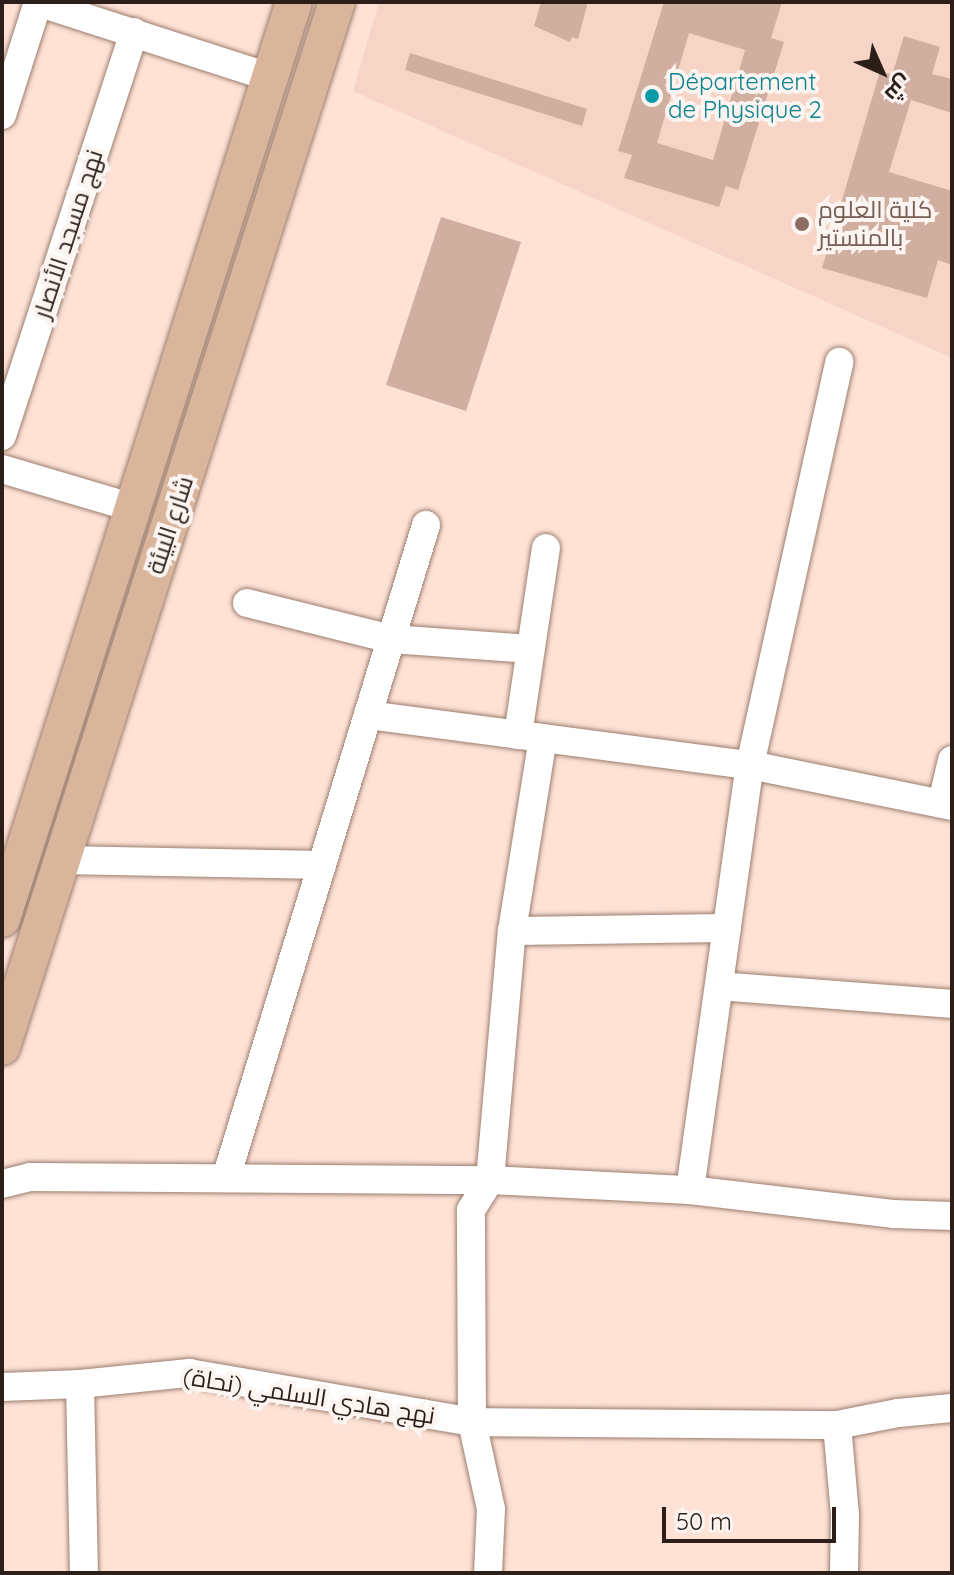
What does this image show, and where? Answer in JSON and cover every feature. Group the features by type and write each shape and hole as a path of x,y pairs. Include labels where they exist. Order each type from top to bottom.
{"main road":[{"name":"شارع البيئة","path":"2,1047 337,2"},
{"name":"شارع البيئة","path":"2,919 134,508 288,8"},
{"path":"269,76 316,66"},
{"path":"269,76 305,107"}],"street":[{"path":"2,115 38,2 269,76"},
{"name":"نهج مسجد الأنصار","path":"2,436 134,32"},
{"path":"690,1190 750,765 839,362"},
{"path":"2,469 134,508"},
{"path":"226,1178 426,525"},
{"path":"481,1573 491,1509 472,1422 471,1210 490,1180 531,736 531,649 546,548"},
{"path":"247,603 391,639 531,649"},
{"path":"368,715 750,765 947,804 952,760"},
{"path":"62,860 322,865"},
{"path":"512,931 727,928"},
{"path":"719,986 952,1004"},
{"path":"2,1170 30,1177 490,1180 690,1190 893,1214 952,1216"},
{"path":"2,1184 30,1177"},
{"name":"نهج هادي السلمي (نحاة)","path":"2,1387 80,1384 189,1373 472,1422 837,1425 898,1413 952,1408"},
{"path":"80,1384 84,1573"},
{"path":"837,1425 845,1515 844,1573"}],"shaded area":[{"name":"كلية العلوم بالمنستير","path":"379,2 952,2 952,358 353,91"}],"building":[{"path":"541,2 588,2 578,39 572,37 570,42 534,26"},
{"name":"Département de Physique 2","path":"664,2 782,2 771,38 784,42 738,190 726,186 719,207 624,178 632,155 618,151","holes":["689,33 745,50 713,160 657,143"]},
{"path":"904,36 940,47 932,74 952,79 952,113 911,100 889,172 952,191 952,265 938,260 927,298 822,268 880,71 892,75"},
{"path":"410,53 587,109 582,126 405,70"},
{"path":"441,217 521,242 466,411 386,385"}],"place":[{"name":"Département de Physique 2","path":"652,96"},
{"name":"كلية العلوم بالمنستير","path":"802,224"}]}
